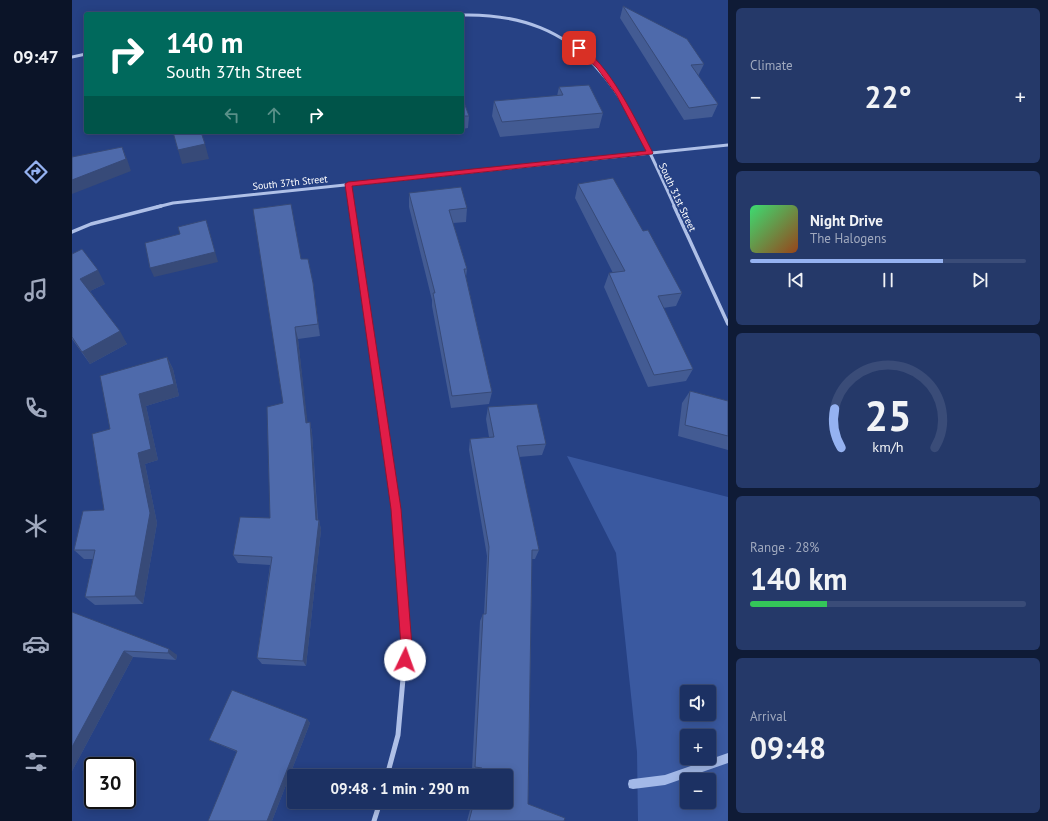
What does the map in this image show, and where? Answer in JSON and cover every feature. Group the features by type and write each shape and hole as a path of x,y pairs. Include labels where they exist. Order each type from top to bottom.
{"street":[{"name":"South 31st Street","path":"464,15 485,14 519,21 552,32 579,48 599,67 619,94 650,153 728,324"},
{"path":"72,57 84,54"},
{"name":"South 37th Street","path":"72,232 91,224 173,203 728,145"},
{"path":"348,184 396,509 406,646 398,734 389,769"},
{"path":"374,821 378,809"}],"shaded area":[{"path":"567,456 728,497 728,821 638,821 637,752 616,553"}],"building":[{"path":"623,6 687,39 704,64 691,65 718,104 689,108"},
{"path":"589,85 603,113 502,122 494,101 563,95 559,87"},
{"path":"464,102 469,116 464,116"},
{"path":"174,134 202,134 205,144 178,150"},
{"path":"122,147 126,159 72,180 72,157"},
{"path":"613,178 643,231 648,230 682,293 658,296 693,369 654,375 609,273 625,271 578,184"},
{"path":"461,187 467,208 449,210 467,269 464,269 492,392 452,396 433,293 435,293 409,193"},
{"path":"291,204 301,259 308,259 313,283 318,324 295,327 306,423 310,422 316,520 319,520 303,661 257,658 272,557 233,555 240,517 270,518 267,407 283,403 253,209"},
{"path":"206,220 215,252 150,268 145,243 180,234 178,227"},
{"path":"82,249 98,270 80,279 120,331 82,352 72,337 72,254"},
{"path":"167,357 174,384 139,394 151,449 138,453 150,513 135,596 85,597 95,550 74,550 83,511 104,510 92,434 110,429 100,376"},
{"path":"690,391 728,401 728,436 685,425"},
{"path":"537,404 546,444 517,446 539,550 532,550 528,804 565,818 564,821 469,821 472,809 513,809 513,769 482,769 475,767 483,614 486,614 489,547 470,439 494,437 488,407"},
{"path":"72,612 169,649 168,653 124,651 72,747"},
{"path":"232,690 307,719 267,821 208,821 237,751 209,740"}],"waterway":[{"path":"633,784 665,780 728,758"}],"route":[{"path":"405,660 406,646 396,509 348,184 650,153 619,94 599,67 579,48"}]}
